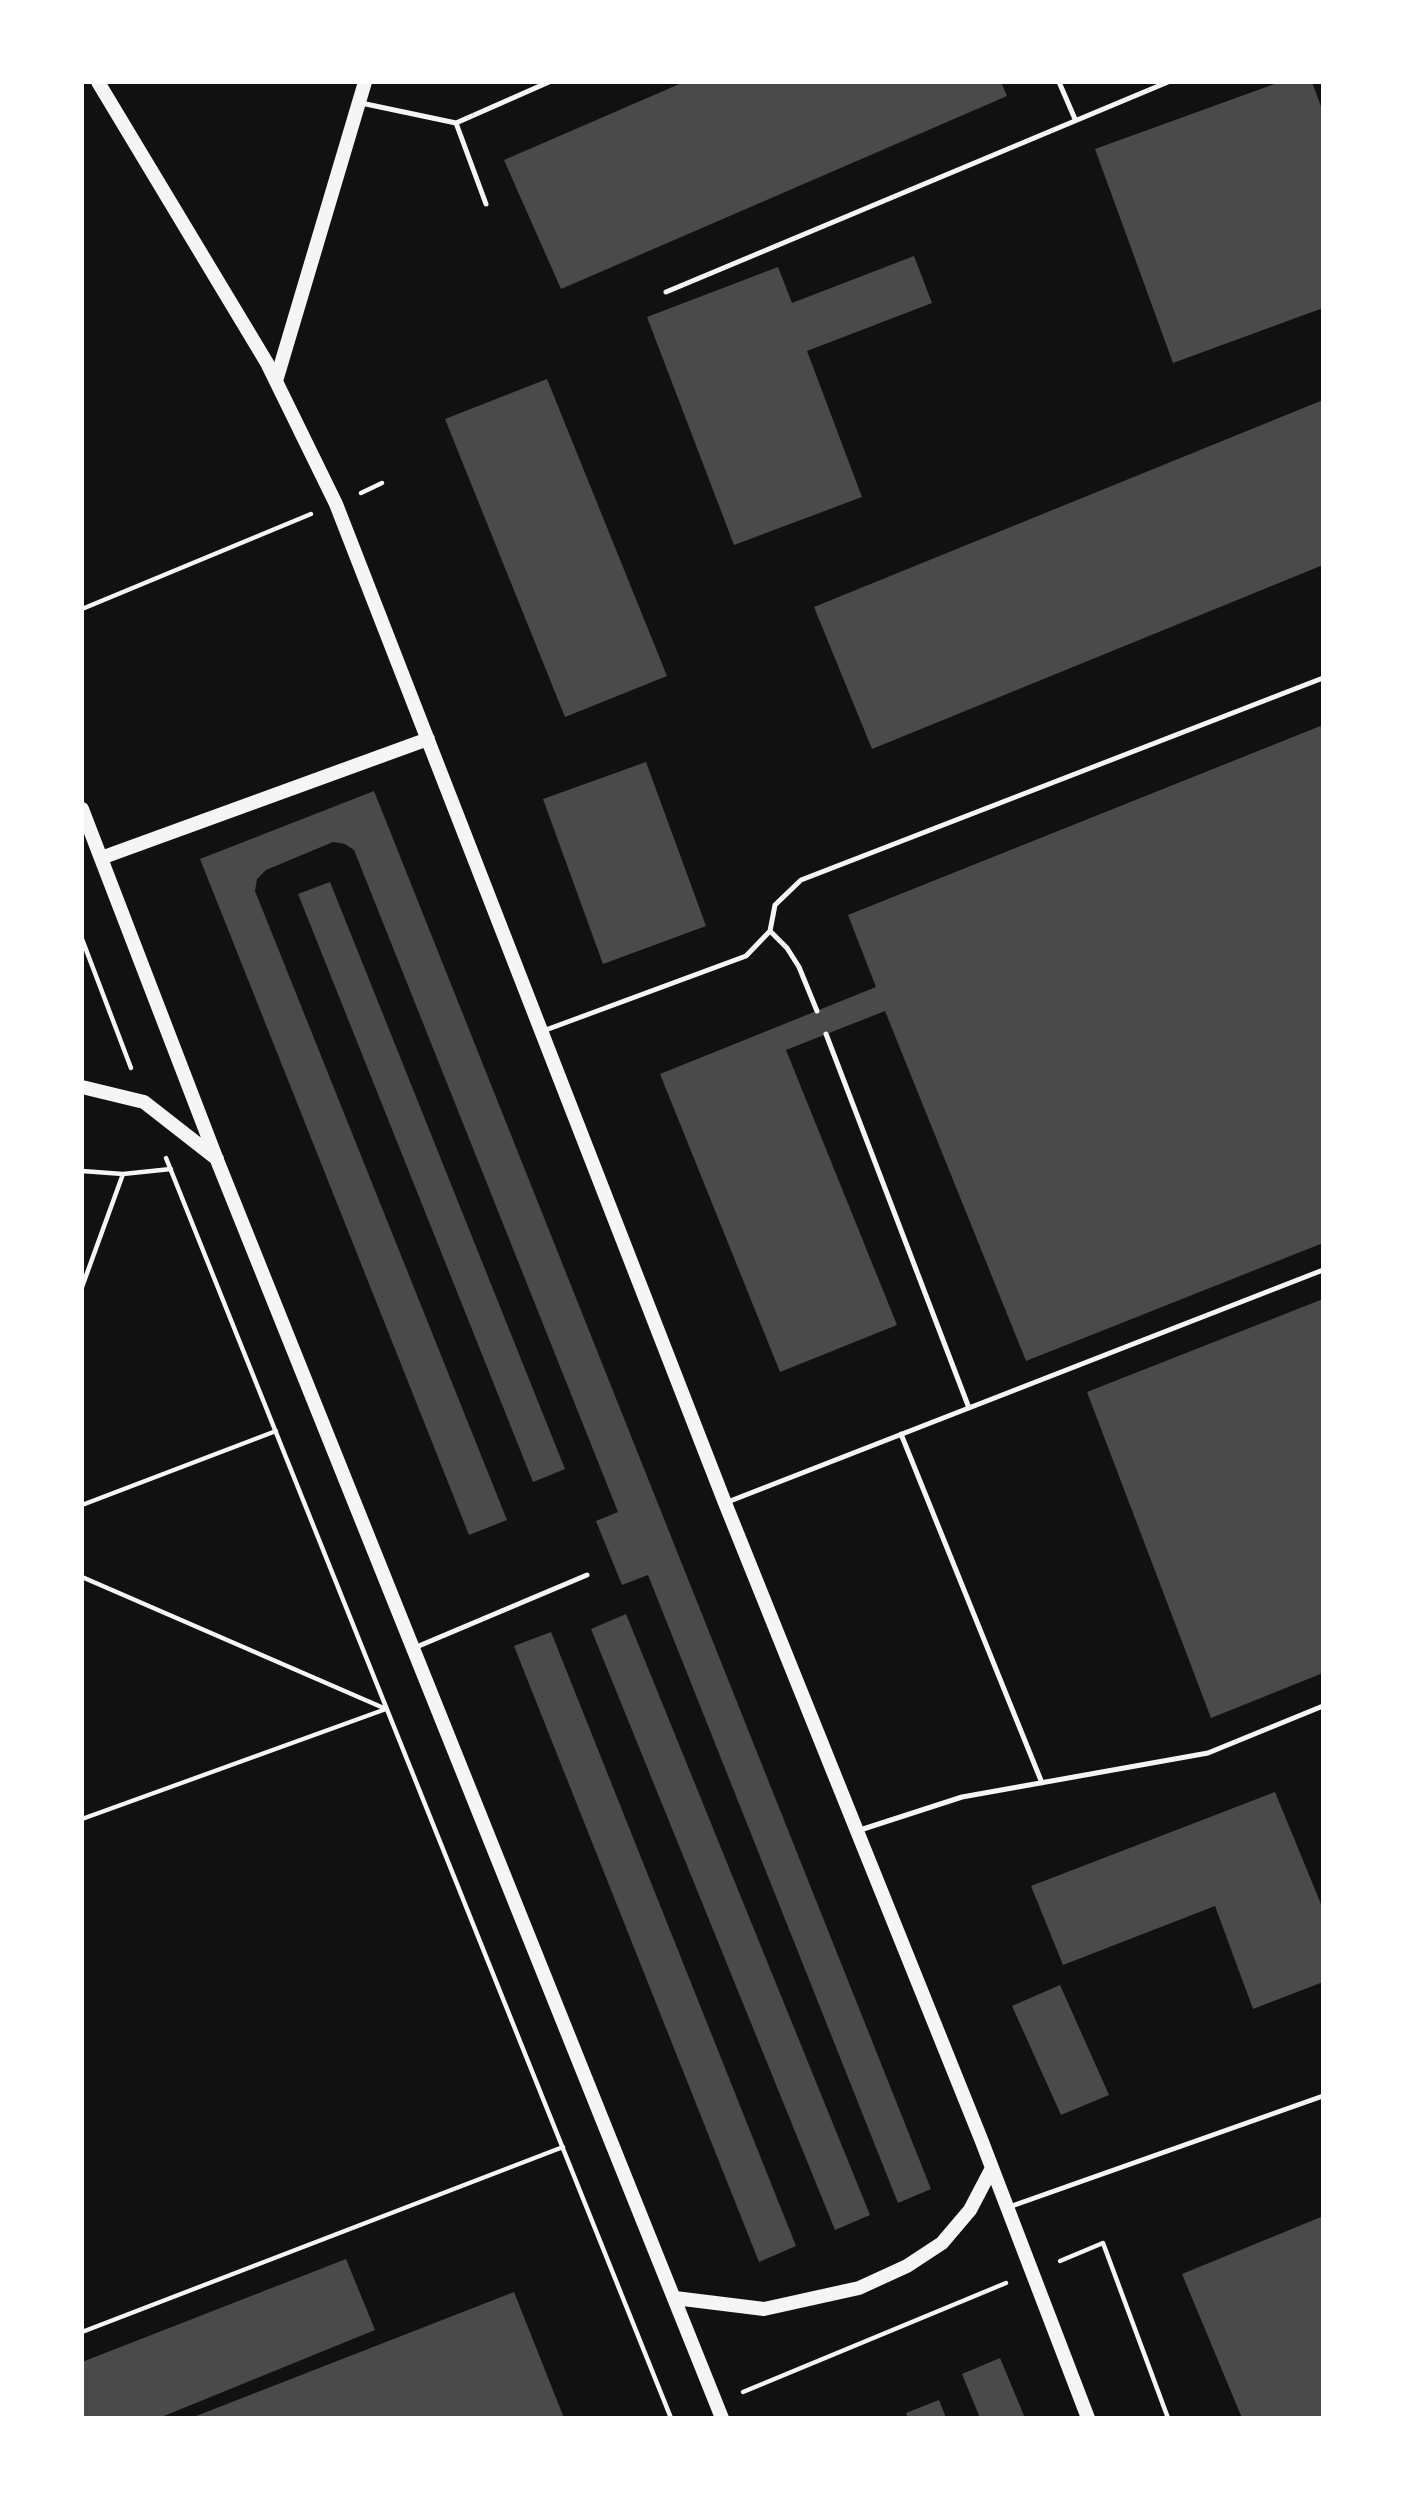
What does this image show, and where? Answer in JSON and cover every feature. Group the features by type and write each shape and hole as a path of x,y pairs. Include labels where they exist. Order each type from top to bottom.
{"main road":[{"path":"98,82 276,381 336,505 725,1503 992,2168 1030,2273 1088,2418"},
{"path":"276,381 365,82"},
{"path":"101,858 428,739"},
{"path":"82,809 217,1160 722,2418"},
{"path":"82,1087 144,1102 217,1160"},
{"path":"675,2298 764,2309 859,2288 907,2266 942,2243 970,2210 992,2168"}],"lane":[{"path":"358,102 456,123 549,82"},
{"path":"1059,82 1075,119"},
{"path":"666,292 1168,82"},
{"path":"456,123 486,204"},
{"path":"543,1031 746,956 770,931 775,905 801,880 1323,677"},
{"path":"770,931 788,948 817,1011"},
{"path":"826,1034 969,1408"},
{"path":"725,1503 1323,1270"},
{"path":"901,1434 1042,1783"},
{"path":"414,1648 587,1575"},
{"path":"857,1831 962,1797 1208,1752 1323,1706"},
{"path":"1006,2208 1323,2096"}],"path":[{"path":"82,609 336,505 382,483"},
{"path":"82,939 144,1102 671,2418"},
{"path":"82,1171 123,1174 171,1169"},
{"path":"82,1287 123,1174"},
{"path":"82,1505 276,1431"},
{"path":"82,1577 387,1709"},
{"path":"82,1819 387,1709"},
{"path":"82,2332 562,2147"},
{"path":"715,2403 1103,2243 1168,2418"}],"building":[{"path":"684,82 1001,82 1007,96 561,289 504,160"},
{"path":"1280,82 1312,82 1323,112 1323,308 1173,363 1095,149"},
{"path":"914,256 932,303 807,351 862,497 734,545 647,317 778,267 792,303"},
{"path":"547,379 667,676 565,717 445,419"},
{"path":"1323,400 1323,565 872,749 814,607"},
{"path":"1323,725 1323,1243 1026,1361 885,1011 786,1050 897,1325 780,1372 660,1074 876,987 848,915"},
{"path":"646,762 706,926 603,964 543,799"},
{"path":"374,791 931,2189 898,2203 648,1575 622,1585 596,1521 618,1512 354,850 345,844 333,842 266,870 257,879 255,891 507,1520 469,1535 200,859"},
{"path":"330,882 565,1469 533,1482 298,894"},
{"path":"1323,1299 1323,1673 1211,1718 1087,1392"},
{"path":"626,1614 870,2215 835,2230 591,1629"},
{"path":"551,1632 796,2246 759,2262 514,1646"},
{"path":"1275,1792 1323,1909 1323,1982 1253,2009 1215,1906 1063,1965 1031,1886"},
{"path":"1060,1985 1109,2095 1061,2115 1012,2006"},
{"path":"1321,2217 1323,2418 1242,2418 1182,2274"},
{"path":"346,2259 375,2330 159,2418 82,2418 82,2362"},
{"path":"514,2292 564,2418 191,2418"},
{"path":"1000,2358 1025,2418 980,2418 962,2374"},
{"path":"939,2400 946,2418 908,2418 906,2413"}]}
